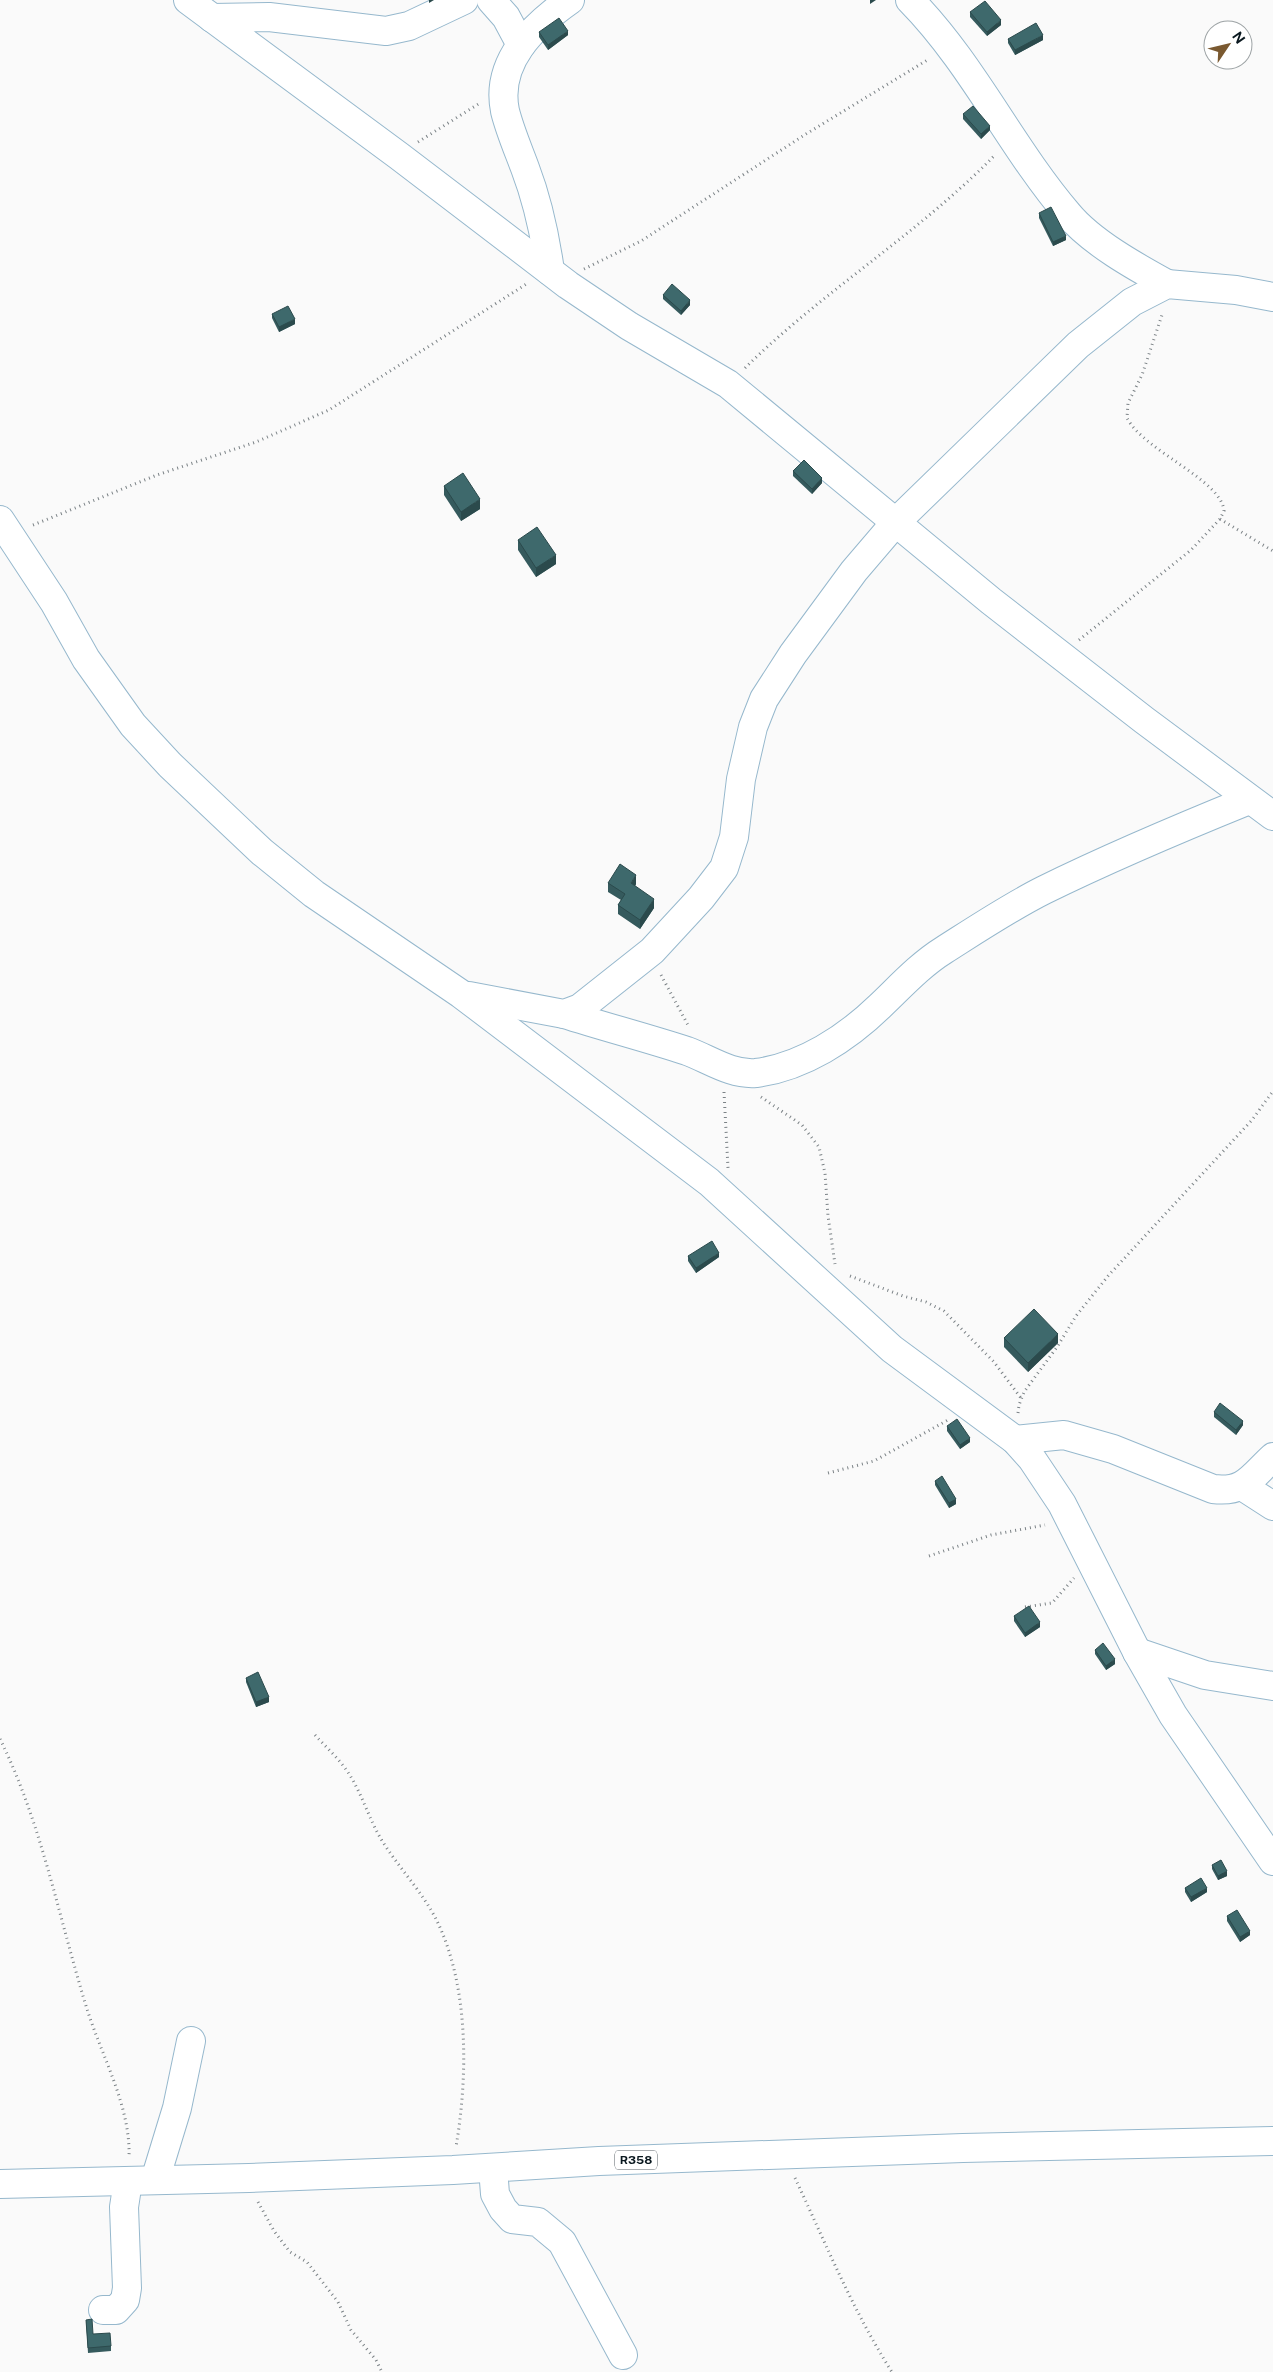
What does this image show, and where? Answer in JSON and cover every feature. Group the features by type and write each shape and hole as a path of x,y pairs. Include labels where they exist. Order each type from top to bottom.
{"street":[{"path":"188,0 399,156 559,278 629,326 728,384 895,523 1062,656 1249,800 1273,816"},
{"path":"212,18 269,17 373,30 392,30 425,20 464,0"},
{"path":"492,0 506,17 521,45"},
{"path":"559,278 526,169 510,128 505,109 504,88 508,65 521,45 570,0"},
{"path":"910,0 950,46 980,87 1012,138 1069,216 1133,265 1168,284 1236,290 1273,297"},
{"path":"564,1014 580,1008 652,951 701,898 724,868 734,837 740,779 747,748 764,700 824,612 895,523 1078,345 1132,302 1168,284"},
{"path":"6,528 54,602 86,659 112,697 170,765 262,852 314,894 461,994 709,1182 892,1349 970,1407 1020,1439 1071,1522 1137,1652 1173,1716 1273,1861"},
{"path":"461,994 564,1014 688,1052 723,1067 744,1073 789,1065 816,1054 878,1008 915,972 942,951 1042,891 1175,830 1249,800"},
{"path":"1020,1439 1064,1435 1113,1449 1213,1488 1230,1491 1242,1486 1273,1457"},
{"path":"1242,1486 1273,1506"},
{"path":"1137,1652 1205,1675 1273,1686"},
{"path":"155,2180 177,2108 191,2041"},
{"name":"R358","path":"0,2184 249,2178 453,2170 599,2161 963,2148 1273,2141"},
{"path":"493,2168 495,2194 503,2209 512,2219 538,2222 562,2242 623,2355"},
{"path":"103,2310 116,2310 125,2300 127,2288 124,2207 128,2181"}],"path":[{"path":"6,528 37,523 157,475 256,442 329,410 390,373 492,304 559,278 641,240 806,134 950,46"},
{"path":"399,156 504,88"},
{"path":"728,384 787,328 886,251 974,177 1012,138"},
{"path":"1062,656 1089,632 1192,550 1220,519 1224,508 1212,491 1188,470 1144,440 1127,418 1128,403 1142,375 1162,318 1168,284"},
{"path":"1220,519 1273,551"},
{"path":"652,951 666,985 691,1030"},
{"path":"723,1067 730,1201"},
{"path":"1020,1439 1018,1415 1020,1398 1057,1348 1076,1316 1108,1276 1252,1120 1273,1091"},
{"path":"753,1092 802,1125 819,1147 825,1173 828,1216 839,1302"},
{"path":"844,1274 902,1296 926,1302 944,1311 988,1355 1020,1398"},
{"path":"828,1473 874,1461 970,1407"},
{"path":"929,1556 992,1535 1048,1524 1071,1522"},
{"path":"1024,1606 1052,1603 1069,1582 1094,1567"},
{"path":"315,1734 345,1768 380,1837 436,1919 448,1947 460,2008 465,2060 463,2107 453,2170"},
{"path":"0,1738 21,1788 47,1866 88,2011 116,2089 129,2143 128,2181"},
{"path":"784,2155 840,2279 874,2344 892,2372"},
{"path":"249,2178 259,2206 274,2231 290,2252 307,2262 338,2302 352,2330 376,2360 382,2372"}],"building":[{"path":"985,1 1001,20 987,32 970,12"},
{"path":"559,18 568,31 548,45 539,32"},
{"path":"1036,23 1043,35 1015,50 1008,39"},
{"path":"973,106 990,126 981,134 963,114"},
{"path":"1051,207 1066,236 1053,242 1039,213"},
{"path":"672,284 690,300 681,311 663,295"},
{"path":"288,306 295,319 279,327 272,314"},
{"path":"804,460 822,478 812,489 793,471"},
{"path":"463,473 480,499 461,512 444,486"},
{"path":"537,527 556,555 536,568 518,540"},
{"path":"620,864 636,875 631,883 654,899 640,920 618,905 625,894 608,883"},
{"path":"712,1241 719,1253 696,1268 688,1256"},
{"path":"1034,1309 1058,1334 1028,1363 1004,1338"},
{"path":"1220,1403 1243,1421 1236,1430 1214,1412"},
{"path":"957,1419 970,1438 960,1445 947,1426"},
{"path":"942,1476 956,1499 949,1503 935,1481"},
{"path":"1029,1606 1040,1622 1025,1633 1014,1616"},
{"path":"1103,1643 1115,1659 1106,1666 1095,1650"},
{"path":"258,1672 269,1697 256,1702 246,1678"},
{"path":"1221,1860 1227,1871 1218,1876 1212,1865"},
{"path":"1201,1878 1207,1888 1191,1897 1185,1888"},
{"path":"1237,1910 1250,1931 1240,1937 1227,1916"},
{"path":"92,2319 93,2334 110,2333 111,2346 88,2348 86,2320"}]}
